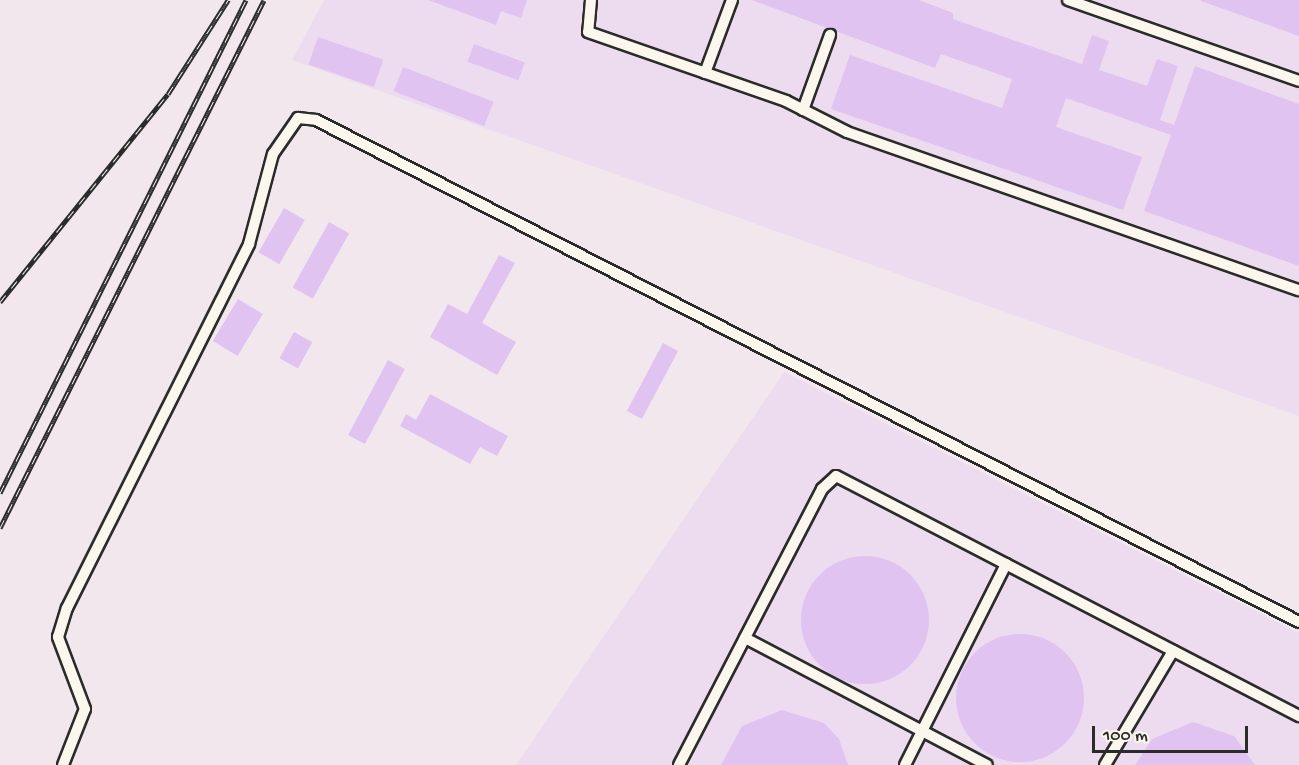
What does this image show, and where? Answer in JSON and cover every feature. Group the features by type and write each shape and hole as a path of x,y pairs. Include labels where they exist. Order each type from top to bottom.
{"street":[{"path":"591,0 588,32 803,110 847,132 1299,290"},
{"path":"705,73 732,0"},
{"path":"1068,0 1299,81"},
{"path":"803,110 830,35"},
{"path":"63,765 85,709 58,637 67,608 249,244 273,154 298,118 316,120 1299,621"},
{"path":"679,765 822,489 836,476 1299,716"},
{"path":"905,765 1006,564"},
{"path":"745,638 987,765"},
{"path":"1105,765 1173,651"}],"shaded area":[{"path":"324,0 1299,0 1299,416 292,60"},
{"path":"784,372 1299,633 1299,765 516,765"}],"building":[{"path":"428,0 527,0 521,18 501,11 496,25"},
{"path":"752,0 919,0 953,13 953,19 1082,64 1092,35 1109,41 1099,70 1147,86 1157,59 1178,66 1160,120 1174,125 1195,66 1299,104 1299,266 1144,211 1171,135 1066,98 1056,127 1142,157 1123,210 831,109 850,55 1002,108 1012,79 941,54 935,68"},
{"path":"1201,0 1299,0 1299,36 1201,1"},
{"path":"318,37 383,59 374,87 309,64"},
{"path":"474,44 525,62 518,80 468,62"},
{"path":"403,67 494,102 484,126 394,91"},
{"path":"284,208 305,220 279,264 258,252"},
{"path":"329,222 349,233 313,299 293,288"},
{"path":"499,255 515,263 482,323 516,342 497,375 430,337 448,304 467,314"},
{"path":"238,299 263,314 238,356 213,341"},
{"path":"294,332 312,342 298,368 279,358"},
{"path":"663,343 678,351 642,419 627,411"},
{"path":"388,360 405,369 365,444 348,435"},
{"path":"430,394 508,436 497,456 480,447 470,464 400,426 406,414 416,420"},
{"path":"865,556 889,561 910,575 924,596 929,620 924,644 910,665 889,679 865,684 841,679 820,665 806,644 801,620 806,596 820,575 841,561"},
{"path":"1020,634 1044,639 1065,653 1079,674 1084,698 1079,722 1065,743 1044,757 1020,762 996,757 975,743 961,722 956,698 961,674 975,653 996,639"},
{"path":"782,710 824,723 839,739 848,765 721,765 742,726"},
{"path":"1193,722 1234,736 1255,765 1135,765 1152,739"}],"railway":[{"path":"0,302 168,94 228,0"},
{"path":"0,493 246,0"},
{"path":"0,528 264,0"}]}
